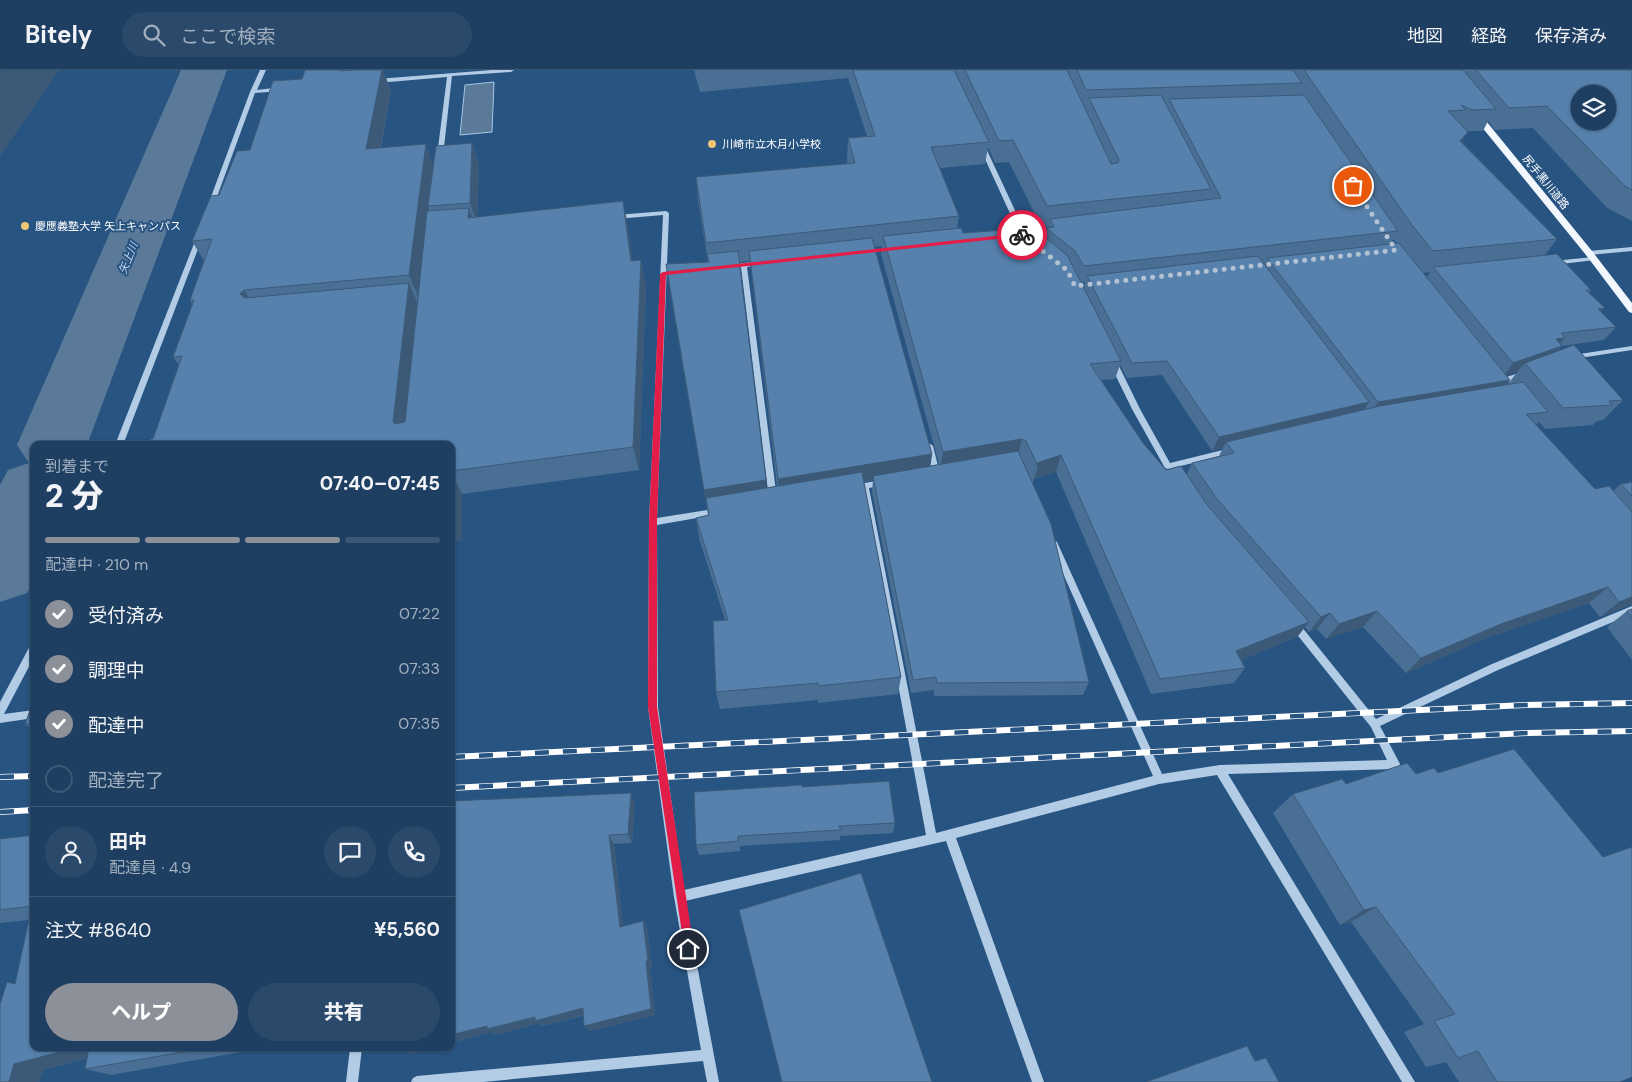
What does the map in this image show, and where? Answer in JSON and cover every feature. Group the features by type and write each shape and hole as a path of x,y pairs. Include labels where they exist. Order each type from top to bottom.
{"main road":[{"name":"尻手黒川道路","path":"1472,108 1632,310"}],"street":[{"path":"210,209 253,92 263,70"},
{"path":"369,82 380,78 511,70"},
{"path":"439,163 450,75"},
{"path":"253,92 292,88"},
{"path":"979,140 1023,235"},
{"path":"607,217 666,213 668,273 653,522 653,707 679,897 713,1082"},
{"path":"121,441 203,227"},
{"path":"1013,236 1023,235 1031,237"},
{"path":"1544,264 1632,249"},
{"path":"717,268 772,262"},
{"path":"744,265 773,502"},
{"path":"1569,358 1632,348"},
{"path":"1110,356 1136,409 1171,470 1235,450"},
{"path":"1495,374 1503,385 1534,369"},
{"path":"926,437 937,474"},
{"path":"847,489 892,482"},
{"path":"865,486 932,838"},
{"path":"653,522 727,509"},
{"path":"1049,534 1159,779"},
{"path":"1374,724 1495,667 1632,610"},
{"path":"679,897 949,835 1159,779 1220,770 1395,764 1374,724 1289,618"},
{"path":"0,712 30,655"},
{"path":"0,719 30,715"},
{"path":"1220,770 1409,1082"},
{"path":"949,835 1038,1082"},
{"path":"352,1082 356,1051"},
{"path":"417,1082 707,1054"}],"water":[{"path":"494,82 492,132 460,135 465,85"}],"building":[{"path":"305,70 382,70 366,149 426,144 409,275 244,290 240,294 245,298 409,283 393,422 395,424 405,422 427,211 469,208 468,218 623,201 631,261 641,260 633,447 455,470 455,441 149,441 153,439 182,356 173,357 194,300 190,300 212,239 192,241 211,196 219,195 237,151 250,150 273,81 302,79"},
{"path":"853,70 954,70 989,142 931,147 959,216 706,243 696,177 855,163 848,138 875,136"},
{"path":"965,70 1067,70 1111,164 1118,163 1119,160 1089,98 1161,95 1211,189 1047,206 1013,140 999,141"},
{"path":"1077,70 1293,70 1302,83 1086,90"},
{"path":"1304,70 1463,70 1496,109 1472,110 1461,105 1466,110 1448,111 1468,132 1460,141 1557,239 1433,251 1412,225"},
{"path":"1476,70 1632,70 1632,190 1625,186 1547,106 1509,108"},
{"path":"1304,95 1398,231 1084,266 1075,251 1046,228 1054,227 1050,219 1221,198 1169,99"},
{"path":"472,143 470,203 428,206 436,146"},
{"path":"961,228 963,233 1033,228 1067,255 1121,361 1090,364 1143,443 1166,470 1181,466 1208,506 1309,622 1236,651 1245,668 1160,679 1061,455 1037,463 1038,466 1026,441 1022,439 943,452 883,236"},
{"path":"872,238 932,454 778,479 749,251"},
{"path":"1399,243 1510,380 1378,402 1267,258"},
{"path":"738,251 766,480 704,490 666,264 709,262 707,254"},
{"path":"1557,254 1591,290 1586,290 1605,308 1598,309 1616,327 1561,333 1565,338 1556,339 1562,346 1513,363 1433,267"},
{"path":"1258,256 1369,402 1219,437 1167,361 1132,363 1087,276"},
{"path":"1574,345 1623,400 1609,401 1612,405 1563,408 1525,363"},
{"path":"1523,382 1548,412 1526,414 1595,489 1609,486 1632,512 1632,597 1619,602 1608,587 1501,624 1421,658 1377,611 1339,624 1330,613 1321,617 1217,499 1192,463 1234,453 1226,442 1380,406"},
{"path":"1018,451 1051,524 1089,682 937,683 936,677 913,680 873,476"},
{"path":"862,472 901,677 819,686 818,683 716,692 713,621 728,620 696,518 709,515 706,498"},
{"path":"1632,482 1632,496 1621,484"},
{"path":"1632,609 1632,618 1627,611"},
{"path":"30,711 30,723 25,724"},
{"path":"1514,749 1603,857 1632,847 1632,1077 1620,1082 1497,1082 1478,1051 1458,1058 1434,1021 1455,1014 1376,907 1364,910 1293,794 1342,779 1346,784 1407,763 1416,774 1434,768 1438,773"},
{"path":"889,781 895,823 839,826 841,830 738,836 738,841 696,845 694,792"},
{"path":"631,793 628,834 609,835 620,927 643,921 651,1009 584,1026 583,1008 535,1021 535,1017 487,1029 487,1026 455,1034 455,801"},
{"path":"30,835 30,906 0,910 0,839"},
{"path":"861,873 932,1082 782,1082 739,910"},
{"path":"30,915 30,1051 64,1051 14,1064 9,1082 0,1082 0,1004 7,982 15,984"},
{"path":"1247,1046 1255,1061 1266,1058 1279,1082 1146,1082"},
{"path":"88,1051 189,1051 85,1069"}],"waterway":[{"name":"矢上川","path":"54,441 204,70"},
{"name":"矢上川","path":"0,571 30,499"}],"railway":[{"path":"455,757 1525,705 1632,703"},
{"path":"455,788 1527,733 1632,731"},
{"path":"0,777 30,776"},
{"path":"0,812 30,810"}],"way so far":[{"path":"1022,235 1067,270 1075,286 1396,250 1353,186"}],"place":[{"name":"川崎市立木月小学校","path":"712,144"},
{"name":"慶應義塾大学 矢上キャンパス","path":"25,226"}],"route":[{"path":"688,949 653,707 653,522 663,274 1022,235"}]}
